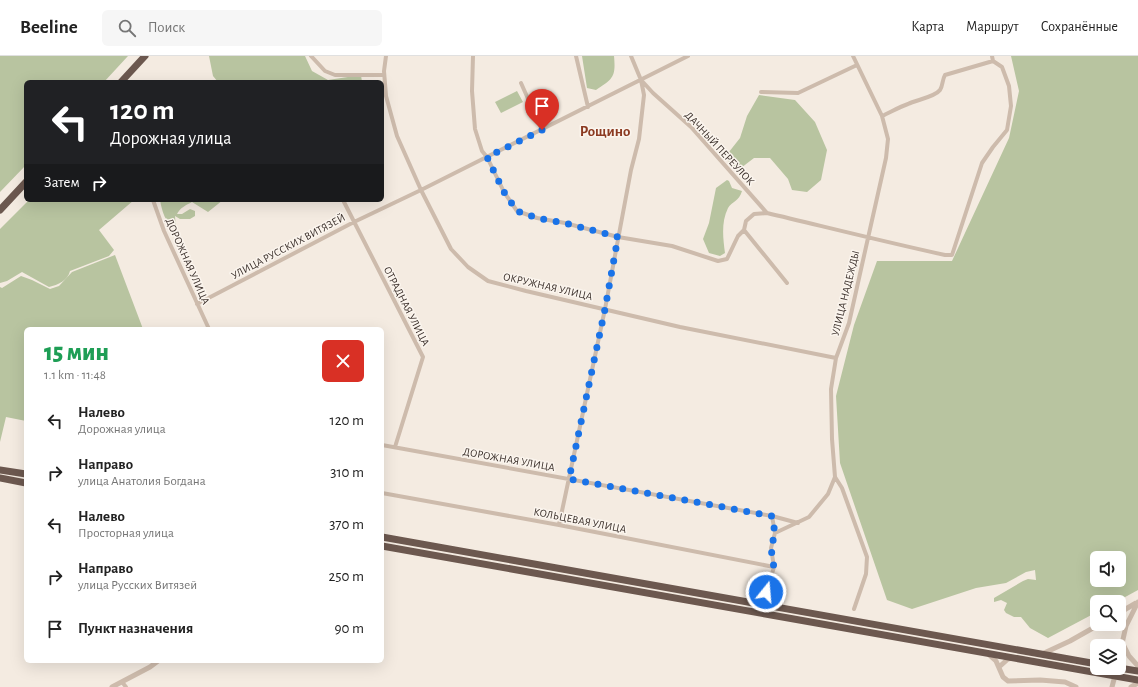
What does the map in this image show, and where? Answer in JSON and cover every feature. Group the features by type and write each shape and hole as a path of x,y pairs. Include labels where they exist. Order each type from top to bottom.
{"highway":[{"path":"123,80 145,56"},
{"path":"0,210 24,184"},
{"path":"0,470 24,474"},
{"path":"0,478 24,483"},
{"path":"384,537 1090,663"},
{"path":"384,546 1017,658 1090,667"},
{"path":"1126,670 1138,671"},
{"path":"1126,674 1138,680"}],"street":[{"path":"311,56 325,71 335,75 384,75"},
{"name":"ОКРУЖНАЯ УЛИЦА","path":"386,56 384,75 386,96 398,136 421,190 451,249 468,267 488,280 526,291 688,329 836,358"},
{"path":"473,56 472,91 475,129 482,152 487,157 504,192 517,211 537,218 565,223 618,237 672,246 718,261 726,259 738,236 744,230 746,221 754,214 767,213 868,238 945,255 952,255 982,163 1007,130 1011,106 1009,86 1002,67 992,58 945,75 941,88 935,95 907,104 882,116"},
{"path":"576,56 588,106"},
{"path":"559,525 605,309 631,170 639,140 644,95 641,80 631,56"},
{"name":"УЛИЦА НАДЕЖДЫ","path":"853,56 882,116 888,139 886,158 849,323 836,358 831,389 832,439 835,476 842,488 867,557 866,574 854,609"},
{"name":"УЛИЦА РУССКИХ ВИТЯЗЕЙ","path":"197,304 354,222 542,130 686,57"},
{"path":"761,92 798,93 857,65"},
{"name":"ДАЧНЫЙ ПЕРЕУЛОК","path":"641,80 691,128 767,213"},
{"path":"520,83 542,130"},
{"name":"ДОРОЖНАЯ УЛИЦА","path":"154,202 164,231 208,327"},
{"name":"ОТРАДНАЯ УЛИЦА","path":"343,202 422,357 395,447"},
{"path":"744,230 787,283"},
{"name":"ДОРОЖНАЯ УЛИЦА","path":"384,445 772,516 798,523"},
{"name":"УЛИЦА НАДЕЖДЫ","path":"775,533 809,517 828,494 835,476"},
{"name":"КОЛЬЦЕВАЯ УЛИЦА","path":"384,493 559,525 774,568"},
{"path":"763,604 774,568 771,548 775,533 772,516"},
{"path":"1126,609 1138,603"},
{"path":"1123,639 1126,626 1138,603"},
{"path":"1042,654 1090,630"},
{"path":"1126,649 1138,666"},
{"path":"987,652 996,661 1003,678 1008,681 1040,680 1064,682 1076,687"},
{"path":"999,667 1008,659 1017,658"},
{"path":"112,687 155,663"},
{"path":"1112,687 1116,675"},
{"path":"122,682 126,687"},
{"path":"1131,687 1138,683"}],"green space":[{"path":"0,56 128,56 106,80 24,80 24,167 0,192"},
{"path":"209,56 305,56 312,71 328,80 216,80 213,76"},
{"path":"582,56 614,56 614,73 610,80 596,90 587,88"},
{"path":"1011,56 1138,56 1138,590 1126,597 1126,595 1090,595 1090,616 1048,638 1030,628 1021,617 1014,617 1006,613 1004,610 1007,603 1001,600 994,602 994,598 1023,581 1028,579 1036,580 1035,570 1026,572 1006,583 976,588 912,609 887,600 840,463 836,396 854,325 877,261 952,261 1009,138 1019,91"},
{"path":"361,75 362,80 328,80"},
{"path":"517,91 523,102 501,113 495,102"},
{"path":"759,95 795,100 815,122 827,150 821,180 807,192 792,190 788,179 770,158 754,158 737,171 725,157 740,138 747,116"},
{"path":"727,180 732,188 742,191 741,195 728,208 726,213 723,230 725,253 720,256 709,253 703,239 709,223 716,188"},
{"path":"27,202 132,202 99,230 114,250 109,256 70,271 62,282 49,287 22,272 7,281 0,283 0,229"},
{"path":"160,202 192,202 180,210 177,214 182,214 190,209 195,211 195,216 190,219 180,219 175,216 176,229 169,223 163,212"},
{"path":"192,202 220,202 208,212"},
{"path":"115,255 142,327 24,327 24,421 6,417 0,442 0,287 2,288 21,276 50,289 59,286 72,272"}],"district":[{"name":"Рощино","path":"605,131"}],"route":[{"path":"542,130 487,157 510,202 517,211 537,218 565,223 618,237 605,309 569,479 772,516 775,533 771,548 774,568 766,592"}]}
